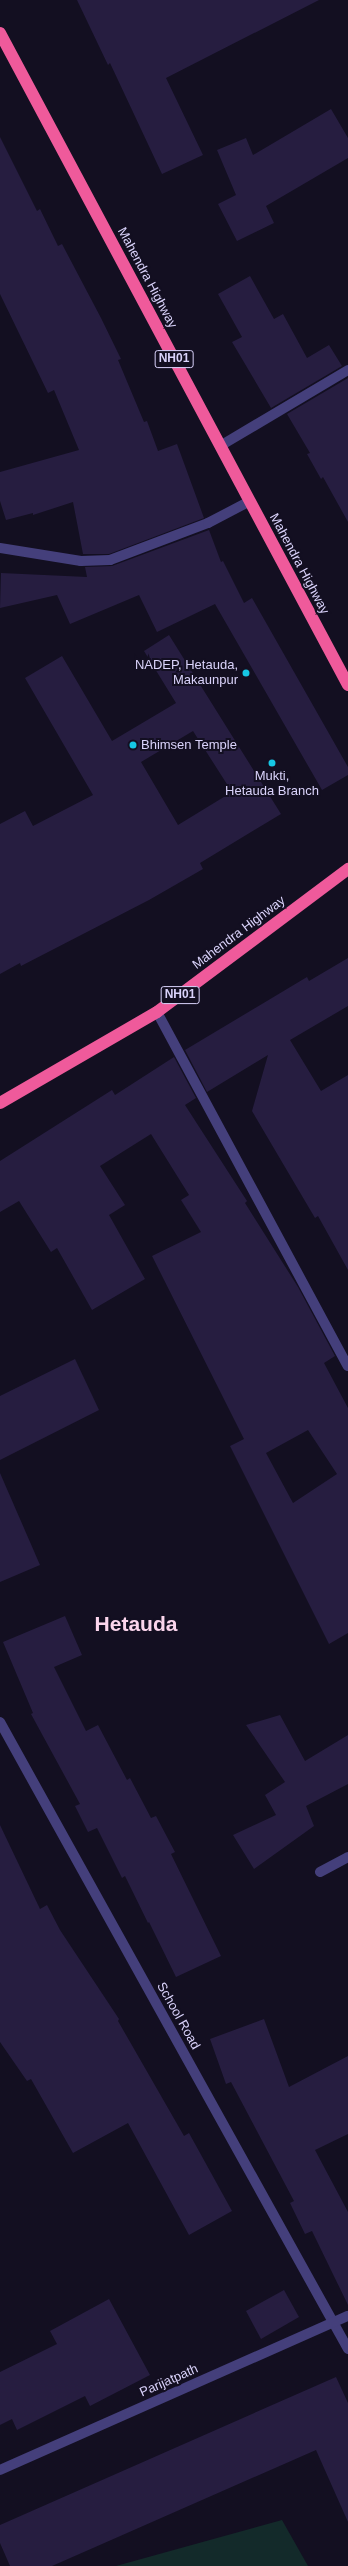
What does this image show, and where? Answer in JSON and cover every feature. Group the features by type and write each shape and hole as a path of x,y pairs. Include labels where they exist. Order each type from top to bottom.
{"highway":[{"name":"Mahendra Highway","path":"0,32 348,686"},
{"name":"Mahendra Highway","path":"0,1103 157,1012 348,869"}],"street":[{"path":"220,446 348,370"},
{"path":"0,548 81,562 110,560 208,522 250,501"},
{"path":"157,1012 348,1366"},
{"name":"School Road","path":"0,1722 348,2349"},
{"path":"320,1872 348,1857"},
{"name":"Parijatpath","path":"0,2470 348,2316"}],"green space":[{"path":"282,2520 308,2566 116,2566"}],"building":[{"path":"77,0 319,0 166,78 203,155 162,174 110,63 108,65"},
{"path":"331,109 348,138 348,158 266,206 274,223 237,241 218,204 236,195 217,150 246,138 253,155"},
{"path":"0,137 37,211 40,209 58,246 62,244 101,318 121,359 118,360 144,422 147,421 158,451 177,444 204,518 109,554 83,554 73,502 33,515 33,513 6,520 0,501 0,472 79,450 54,390 48,393 0,294"},
{"path":"250,276 274,319 283,314 307,358 329,345 342,366 271,408 232,342 242,337 218,294"},
{"path":"348,378 348,522 323,477 321,479 307,454 310,453 287,414"},
{"path":"209,530 221,562 223,561 244,603 252,598 348,767 348,775 322,790 215,604 157,632 139,595 70,624 57,595 0,608 1,573 87,577 85,567 112,566"},
{"path":"169,635 281,814 200,863 203,869 149,900 21,966 20,963 0,974 0,824 25,811 33,826 93,795 25,678 62,656 112,741 176,703 144,651","holes":["193,731 232,792 178,825 141,762"]},
{"path":"348,958 348,1006 290,1040 321,1091 348,1075 348,1270 318,1216 315,1218 252,1111 268,1055 207,1092 185,1050 307,977 309,981"},
{"path":"174,1057 196,1098 185,1105 247,1201 245,1203 298,1287 335,1356 324,1363 348,1408 348,1633 329,1644 230,1446 244,1439 152,1256 201,1232 181,1200 189,1195 151,1134 100,1166 125,1205 109,1215 145,1279 92,1310 57,1248 51,1252 19,1201 0,1212 0,1161 112,1090 115,1095","holes":["308,1430 337,1474 293,1503 266,1453"]},
{"path":"75,1359 99,1410 0,1460 0,1396"},
{"path":"0,1473 40,1565 0,1582"},
{"path":"65,1616 82,1655 54,1667 86,1731 98,1725 127,1780 130,1778 151,1818 156,1816 175,1852 171,1854 221,1956 176,1977 125,1876 122,1878 97,1828 88,1832 75,1806 80,1804 31,1714 33,1713 3,1642"},
{"path":"280,1715 305,1761 348,1735 348,1784 306,1806 314,1826 254,1869 233,1835 276,1815 265,1795 285,1782 246,1725"},
{"path":"0,1825 40,1909 47,1905 60,1930 119,2019 118,2021 184,2136 189,2133 232,2211 189,2235 128,2123 73,2153 31,2079 27,2081 0,2042"},
{"path":"264,2019 289,2087 348,2056 348,2134 315,2150 348,2212 348,2305 312,2231 305,2234 290,2203 294,2201 231,2082 226,2084 210,2039"},
{"path":"284,2290 299,2317 261,2339 246,2311"},
{"path":"109,2299 150,2375 90,2406 85,2396 17,2430 12,2419 0,2425 0,2372 57,2344 50,2331"},
{"path":"336,2377 348,2403 348,2522 316,2450 52,2566 10,2566 0,2543 0,2525"}],"place":[{"name":"NADEP, Hetauda, Makaunpur","path":"246,673"},
{"name":"Bhimsen Temple","path":"133,745"},
{"name":"Mukti, Hetauda Branch","path":"272,763"}],"district":[{"name":"Hetauda","path":"136,1624"}]}
